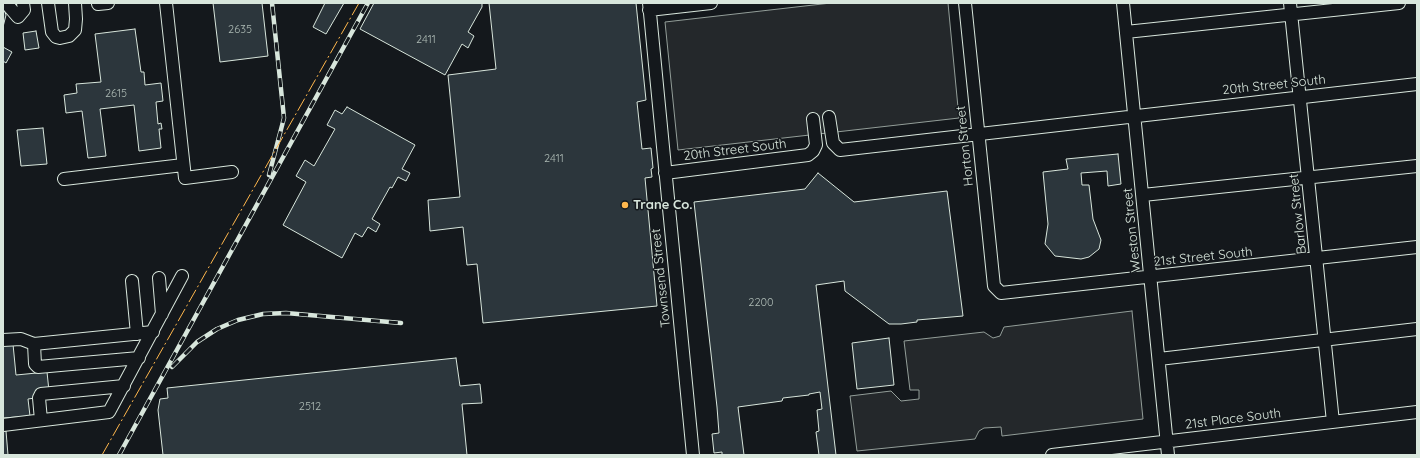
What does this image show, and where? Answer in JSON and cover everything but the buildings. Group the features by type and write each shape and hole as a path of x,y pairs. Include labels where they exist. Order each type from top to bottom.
{"street":[{"path":"6,3 18,17 24,10 23,3"},
{"path":"48,3 52,32 56,37 60,38 68,36 74,30 76,20 74,3"},
{"path":"166,3 185,178 232,172"},
{"path":"649,7 711,3"},
{"name":"Horton Street","path":"965,3 977,133 994,286"},
{"name":"Weston Street","path":"1123,3 1168,455"},
{"name":"Barlow Street","path":"1290,3 1333,422"},
{"path":"1126,32 1399,3"},
{"name":"Townsend Street","path":"649,7 693,455"},
{"name":"20th Street South","path":"977,133 1417,84"},
{"path":"829,117 833,143 840,150 977,133"},
{"name":"20th Street South","path":"665,173 808,154 813,151 816,145 813,119"},
{"path":"64,179 183,165"},
{"path":"1142,194 1417,166"},
{"name":"21st Street South","path":"994,286 1001,293 1417,247"},
{"path":"3,425 110,412 182,276"},
{"path":"159,278 162,314"},
{"path":"132,281 137,334"},
{"path":"1159,359 1417,330"},
{"path":"3,340 21,339 34,344 153,332"},
{"path":"34,344 35,364 38,367 139,358"},
{"path":"41,420 39,398 41,394 124,386"},
{"name":"21st Place South","path":"1052,455 1417,412"}],"shaded area":[{"path":"831,3 948,3 959,118 678,150 665,22"},
{"path":"1132,311 1143,419 1002,436 1001,427 984,428 979,431 975,439 857,451 850,396 891,391 901,401 919,399 919,390 910,390 904,341 984,332 993,338 1000,336 1004,327"}],"railway":[{"path":"269,175 284,118 272,3"},
{"path":"119,455 368,3"},
{"path":"172,367 197,342 217,329 238,320 263,314 286,313 401,323"}],"power":[{"path":"102,455 359,3"}],"place":[{"name":"Trane Co.","path":"625,205"}]}
